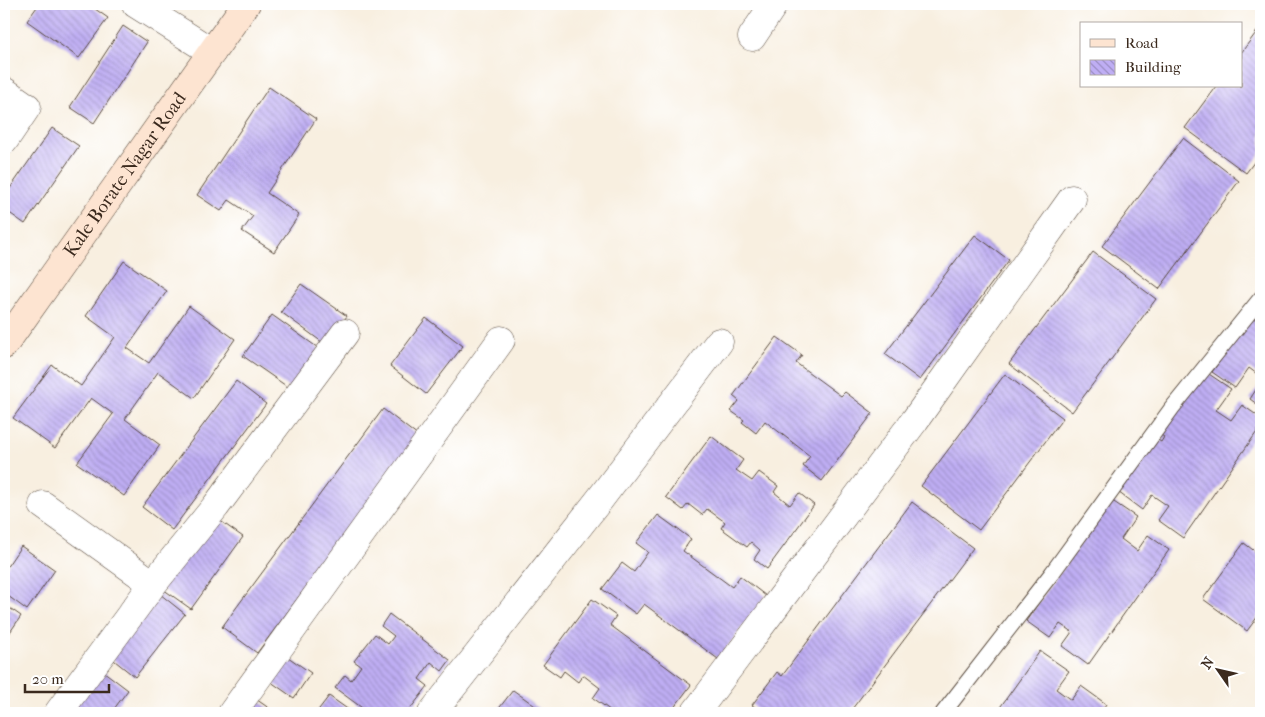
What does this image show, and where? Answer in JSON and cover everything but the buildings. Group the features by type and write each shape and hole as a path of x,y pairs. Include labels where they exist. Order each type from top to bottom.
{"street":[{"path":"136,4 212,52"},
{"name":"Kale Borate Nagar Road","path":"4,344 246,4"},
{"path":"752,37 774,4"},
{"path":"4,91 27,107 4,141"},
{"path":"696,713 915,420 1072,199"},
{"path":"58,713 153,584 216,506 345,333"},
{"path":"232,713 501,340"},
{"path":"432,713 600,499 719,342"},
{"path":"43,504 153,584"}],"lane":[{"path":"943,713 1052,572 1172,408 1261,298"}]}
